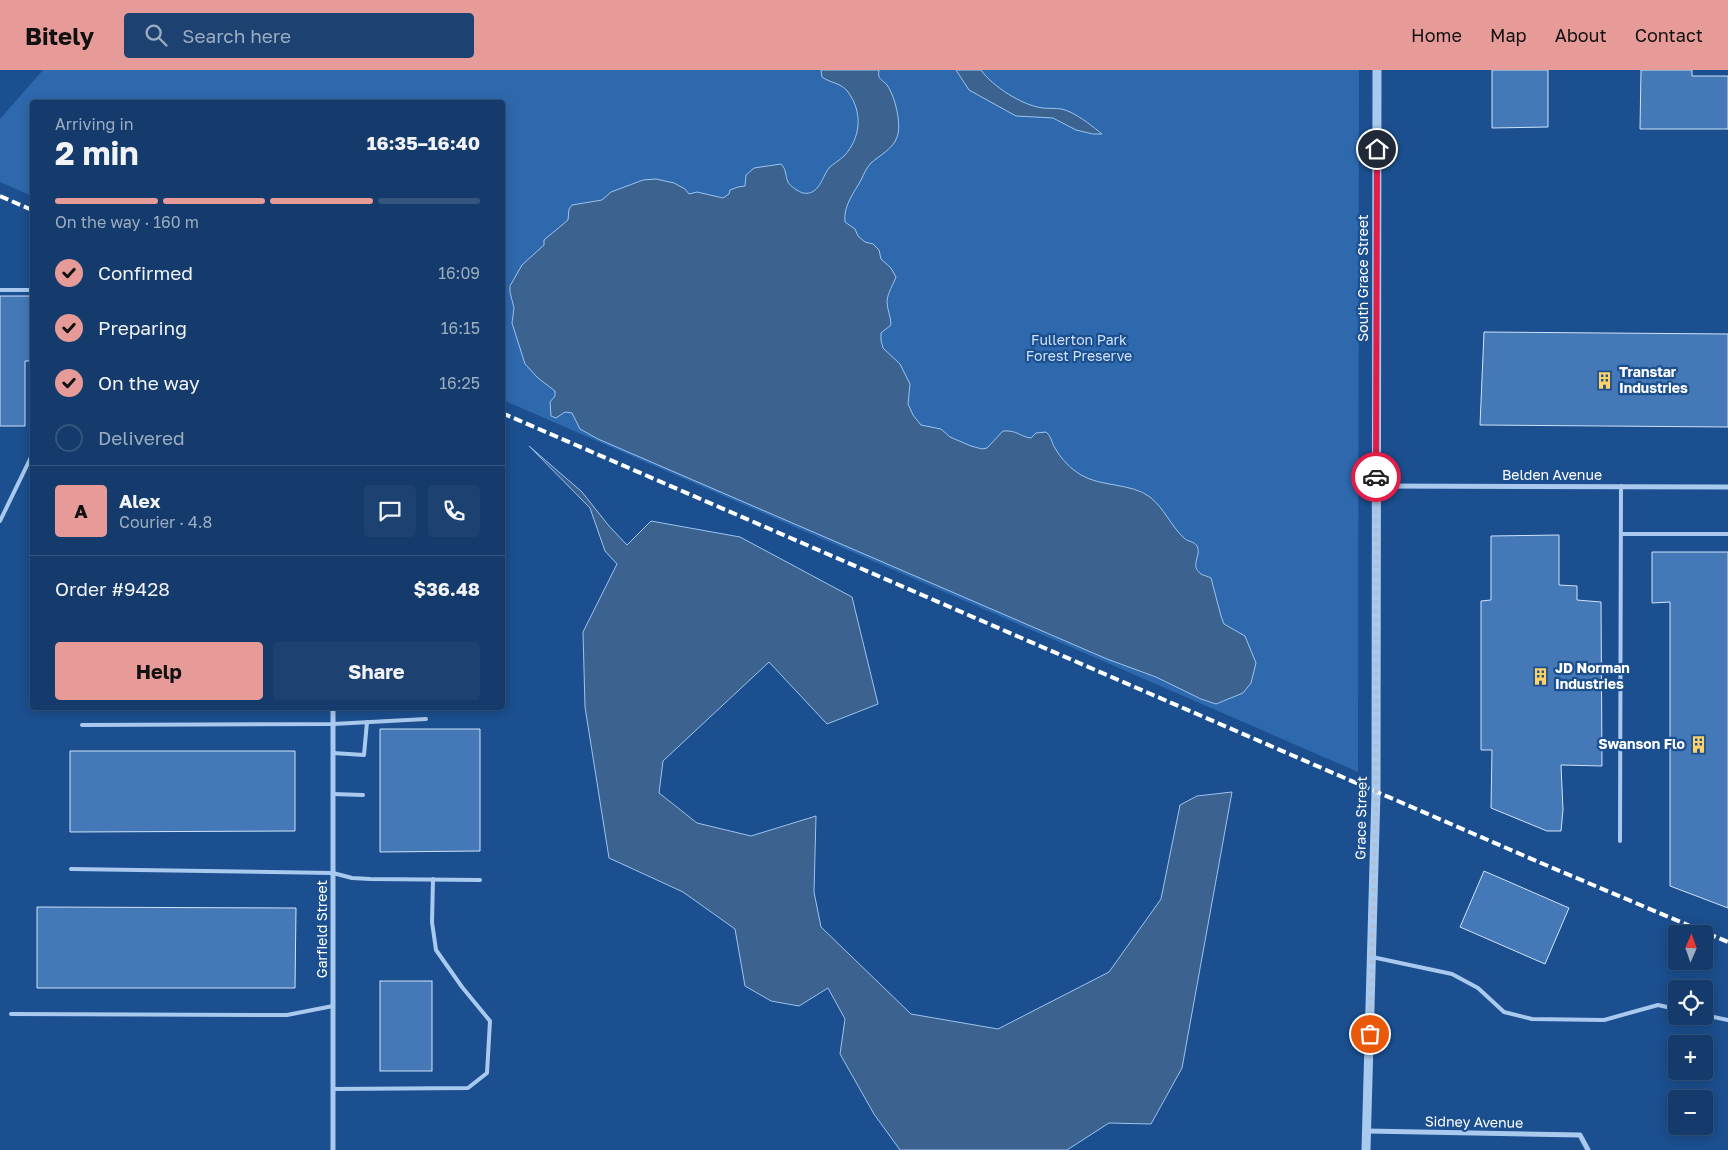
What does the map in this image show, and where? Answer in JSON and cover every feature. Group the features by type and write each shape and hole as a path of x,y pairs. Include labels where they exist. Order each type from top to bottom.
{"street":[{"name":"South Grace Street","path":"1376,486 1377,70"},
{"name":"Belden Avenue","path":"1376,486 1728,487"},
{"name":"Grace Street","path":"1366,1150 1376,792 1376,486"},
{"name":"Garfield Street","path":"333,710 333,1150"},
{"name":"Sidney Avenue","path":"1368,1131 1580,1135 1588,1150"}],"lane":[{"path":"0,290 30,290"},
{"path":"0,521 30,459"},
{"path":"1620,840 1621,486"},
{"path":"1621,534 1728,534"},
{"path":"82,725 333,724 426,719"},
{"path":"333,753 364,755 367,722"},
{"path":"333,794 363,795"},
{"path":"71,869 333,873 361,879 480,880"},
{"path":"333,1088 468,1088 487,1073 490,1021 462,987 436,950 432,922 434,880"},
{"path":"1372,957 1452,974 1478,988 1504,1012 1532,1019 1604,1020 1658,1005 1668,1007"},
{"path":"11,1014 287,1015 333,1006"},
{"path":"1713,1017 1728,1020"}],"green space":[{"name":"Fullerton Park Forest Preserve","path":"43,70 1359,70 1358,772 505,401 505,100 30,100 30,195 0,182 0,119"}],"shaded area":[{"path":"821,70 879,70 879,78 887,85 895,103 899,125 895,141 890,148 866,169 847,205 845,222 855,229 858,236 865,242 873,244 879,250 881,259 891,268 896,277 887,301 891,325 881,333 881,340 883,348 900,364 910,384 908,404 913,415 921,425 941,429 950,437 982,449 987,448 1003,431 1031,438 1036,433 1046,432 1063,460 1081,475 1098,482 1134,489 1150,497 1179,533 1197,546 1196,567 1201,574 1211,578 1224,624 1245,636 1256,663 1251,683 1243,693 1216,704 1201,699 1156,677 1107,659 598,439 580,429 572,413 565,412 556,418 551,416 550,402 555,396 555,391 538,378 525,364 512,323 514,308 510,286 522,265 544,245 544,240 568,220 569,209 572,205 602,200 611,192 643,180 656,179 674,183 685,189 689,194 697,192 723,198 729,194 730,190 745,186 746,175 754,168 781,164 788,182 793,187 803,193 813,192 829,168 850,149 857,133 858,125 856,108 848,92 843,87 822,77"},
{"path":"956,70 981,70 1000,89 1017,99 1043,108 1066,110 1102,134 1076,130 1053,118 1016,116 969,90"},
{"path":"529,446 582,492 627,545 651,521 740,537 852,597 878,704 827,724 769,662 663,761 659,793 697,823 751,836 816,816 814,892 821,927 911,1014 998,1029 1109,972 1161,899 1180,805 1197,796 1232,792 1182,1068 1151,1124 1109,1123 1067,1150 900,1150 874,1114 840,1054 845,1019 828,988 799,1006 771,1001 745,986 735,929 683,892 609,858 585,707 583,632 617,564 605,551 590,508"}],"building":[{"path":"1492,70 1548,70 1548,127 1492,128"},
{"path":"1641,70 1692,70 1692,76 1728,76 1728,129 1640,129"},
{"path":"0,296 30,296 30,361 25,361 25,426 0,426"},
{"name":"Transtar Industries","path":"1484,332 1728,334 1728,427 1480,425"},
{"name":"JD Norman Industries","path":"1559,535 1559,585 1577,586 1577,600 1601,602 1602,766 1561,765 1563,810 1561,831 1547,831 1491,808 1492,750 1481,750 1481,601 1491,600 1491,536"},
{"name":"Swanson Flo","path":"1652,552 1728,552 1728,908 1670,886 1670,602 1652,603"},
{"path":"380,729 480,729 480,851 380,852"},
{"path":"70,751 295,751 295,831 70,832"},
{"path":"1484,871 1569,908 1545,964 1460,927"},
{"path":"37,907 296,908 295,988 37,988"},
{"path":"380,981 432,981 432,1071 380,1071"}],"railway":[{"path":"0,196 30,209"},
{"path":"505,414 1541,863 1728,942"}],"way so far":[{"path":"1370,1034 1376,792 1376,477"}],"place":[{"name":"Transtar Industries","path":"1605,380"},
{"name":"JD Norman Industries","path":"1541,676"},
{"name":"Swanson Flo","path":"1699,744"}],"route":[{"path":"1376,477 1377,149"}]}
